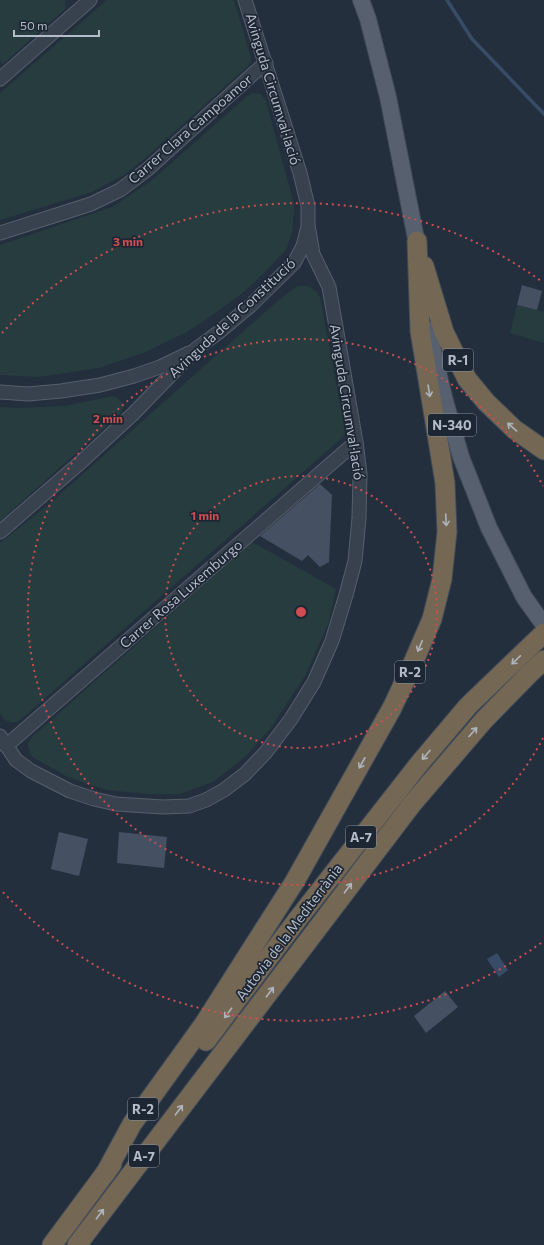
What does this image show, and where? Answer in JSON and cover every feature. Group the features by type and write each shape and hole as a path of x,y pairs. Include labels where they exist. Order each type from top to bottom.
{"highway":[{"name":"R-1","path":"417,241 444,332 467,379 486,402 514,429 544,450"},
{"name":"R-2","path":"52,1245 104,1174 132,1124 191,1052 295,881 392,708 432,619 442,579 447,532 445,483 420,331 417,241"},
{"name":"Autovia de la Mediterrània","path":"191,1052 419,764 468,706 544,633"},
{"name":"Autovia de la Mediterrània","path":"77,1245 412,804 484,720 544,660"}],"main road":[{"name":"N-340","path":"361,0 368,19 388,97 417,241 431,343 445,401 461,457 489,528 524,597 544,625"}],"street":[{"name":"Avinguda Circumval·lació","path":"3,741 16,760 31,771 70,791 116,804 163,807 189,806 206,800 224,790 245,774 266,752 291,719 314,682 332,641 355,561 360,518 360,474 356,442 329,287 313,254 308,225 308,206 300,173 246,0"},
{"path":"0,79 81,3"},
{"name":"Carrer Clara Campoamor","path":"0,233 91,204 120,190 148,169 266,63"},
{"name":"Avinguda de la Constitució","path":"0,532 81,462 133,414 196,349 250,306 294,263 303,246 308,225"},
{"path":"0,392 28,394 61,392 100,385 160,367 196,349"},
{"name":"Carrer Rosa Luxemburgo","path":"3,741 356,442"}],"green space":[{"path":"0,0 65,0 65,9 3,64 0,61"},
{"path":"107,0 234,0 251,61 248,66 143,160 124,175 92,192 0,220 0,93"},
{"path":"253,93 261,94 266,101 294,204 292,233 286,250 239,296 185,333 143,353 99,368 39,377 0,375 0,245 112,207 151,181 246,97"},
{"path":"298,286 311,288 316,291 320,297 345,431 343,437 19,721 11,722 6,720 0,713 0,543 49,504 273,305"},
{"path":"517,305 544,312 544,343 510,333"},
{"path":"113,396 119,399 123,405 121,413 0,521 0,407 18,408 65,406"},
{"path":"252,542 336,589 329,622 305,676 270,729 246,756 213,782 180,794 148,794 107,790 68,777 31,755 28,743 32,737"}],"water":[{"path":"497,953 508,970 499,977 487,959"}],"building":[{"path":"522,285 542,291 537,310 517,305"},
{"path":"320,484 332,495 329,562 320,567 308,555 302,561 260,536"},
{"path":"59,832 88,839 79,876 51,869"},
{"path":"119,832 167,837 164,868 117,863"},
{"path":"445,991 458,1007 426,1033 414,1016"}],"waterway":[{"path":"447,0 472,39 544,114"}]}
